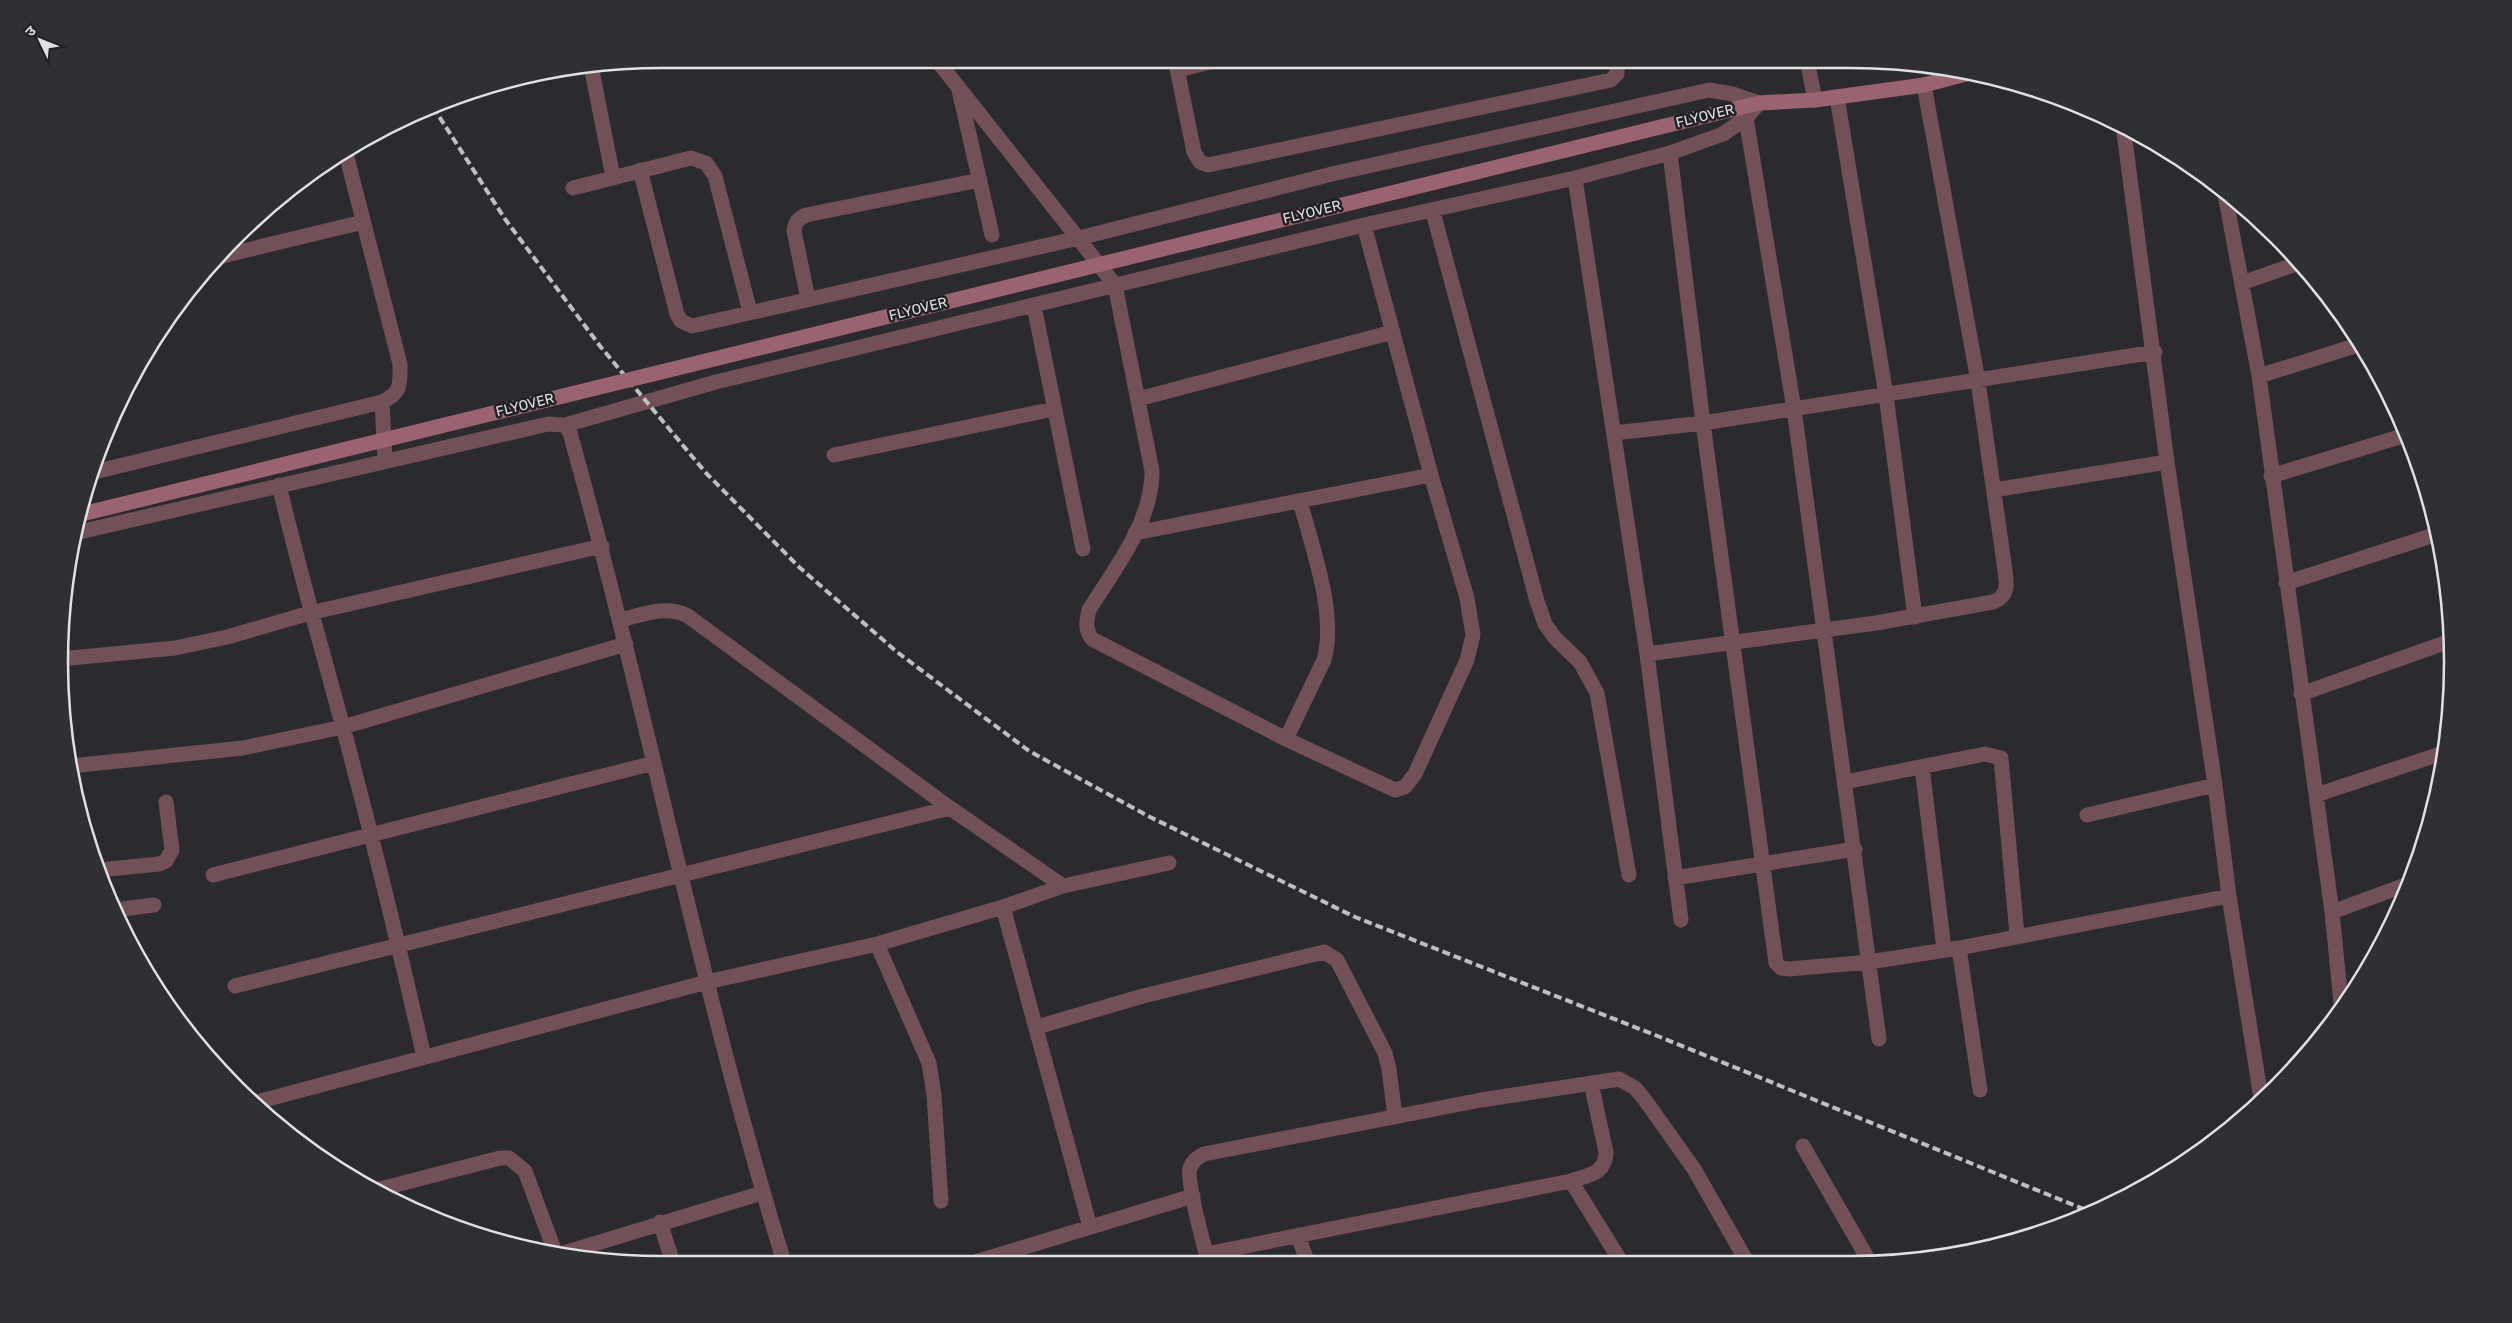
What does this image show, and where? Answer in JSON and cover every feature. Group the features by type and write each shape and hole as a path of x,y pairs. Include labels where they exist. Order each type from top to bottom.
{"main road":[{"name":"FLYOVER","path":"87,513 1759,103 1838,97 1924,85 1954,77"}],"street":[{"path":"943,68 1115,285 1152,471 1152,487 1142,522 1089,610 1086,621 1087,632 1092,639 1286,739 1395,790 1405,787 1415,774 1467,660 1473,635 1467,598 1431,475 1364,225"},
{"path":"1178,68 1194,152 1200,162 1208,165 1611,80 1617,74 1617,68"},
{"path":"1808,68 1815,100"},
{"path":"592,72 613,177"},
{"path":"1647,654 1915,617 1993,602 2001,599 2005,593 2007,586 1978,382 1924,85"},
{"path":"958,86 992,235"},
{"path":"82,531 548,424 557,423 564,425 716,382 1364,225 1433,212 1575,178 1670,153 1723,134 1746,118 1759,103 1733,94 1709,90 1332,174 1079,238 692,326 681,321 677,314 640,170"},
{"path":"1838,97 1886,395 1915,617"},
{"path":"1746,118 1794,409 1855,849 1879,1039"},
{"path":"2124,135 2155,352 2168,462 2216,785 2229,896 2260,1092"},
{"path":"1670,153 1703,423 1734,641 1774,957 1781,968 1789,969 1869,962 2229,896"},
{"path":"99,471 382,402 393,396 399,389 400,364 347,158"},
{"path":"573,188 691,158 700,160 712,169 750,312"},
{"path":"1575,178 1647,654 1681,920"},
{"path":"808,299 794,231 795,224 799,218 980,180"},
{"path":"2227,202 2259,376 2271,476 2332,912 2340,997"},
{"path":"1433,212 1536,601 1545,624 1555,638 1580,662 1597,693 1629,875"},
{"path":"231,253 363,222"},
{"path":"2242,283 2293,265"},
{"path":"1034,306 1083,549"},
{"path":"1138,399 1393,332"},
{"path":"2259,376 2353,346"},
{"path":"1615,433 1703,423 1978,382 2155,352"},
{"path":"382,402 385,461"},
{"path":"834,455 1054,409"},
{"path":"564,425 570,433 602,546 680,876 762,1193 782,1256"},
{"path":"2271,476 2400,437"},
{"path":"1994,490 2168,462"},
{"path":"1135,533 1431,475"},
{"path":"279,485 310,613 343,727 399,944 424,1057"},
{"path":"1286,739 1324,660 1328,640 1328,614 1300,501"},
{"path":"2286,583 2431,536"},
{"path":"68,658 175,648 227,637 310,613 602,546"},
{"path":"621,620 667,610 677,610 688,616 950,808 1062,886"},
{"path":"2301,694 2444,643"},
{"path":"77,765 243,748 343,727 626,644"},
{"path":"1845,782 1985,754 2001,758 2017,935"},
{"path":"2316,795 2436,755"},
{"path":"213,875 654,763"},
{"path":"1922,767 1952,948 1980,1090"},
{"path":"2087,815 2216,785"},
{"path":"106,869 159,864 166,861 172,850 166,802"},
{"path":"235,986 950,808"},
{"path":"1675,878 1855,849"},
{"path":"262,1101 707,982 877,944 1003,907 1062,886 1169,862"},
{"path":"2332,912 2400,887"},
{"path":"122,909 154,905"},
{"path":"1003,907 1090,1228"},
{"path":"877,944 929,1063 934,1095 941,1201"},
{"path":"1037,1027 1143,996 1324,952 1338,960 1381,1043 1390,1069 1395,1116"},
{"path":"1207,1256 1189,1170 1196,1158 1204,1154 1481,1100 1619,1079 1635,1088 1694,1168 1744,1256"},
{"path":"1215,1256 1298,1235 1571,1181 1597,1172 1603,1168 1606,1161 1591,1083"},
{"path":"1803,1146 1866,1255"},
{"path":"386,1187 500,1158 509,1158 525,1171 552,1245"},
{"path":"1571,1181 1618,1256"},
{"path":"577,1249 660,1222 762,1193"},
{"path":"995,1256 1194,1196"},
{"path":"660,1222 671,1256"},
{"path":"1298,1235 1305,1256"}],"railway":[{"path":"436,112 505,219 600,346 706,473 799,567 897,652 1029,751 1150,817 1355,917 1660,1037 2082,1208"}]}
